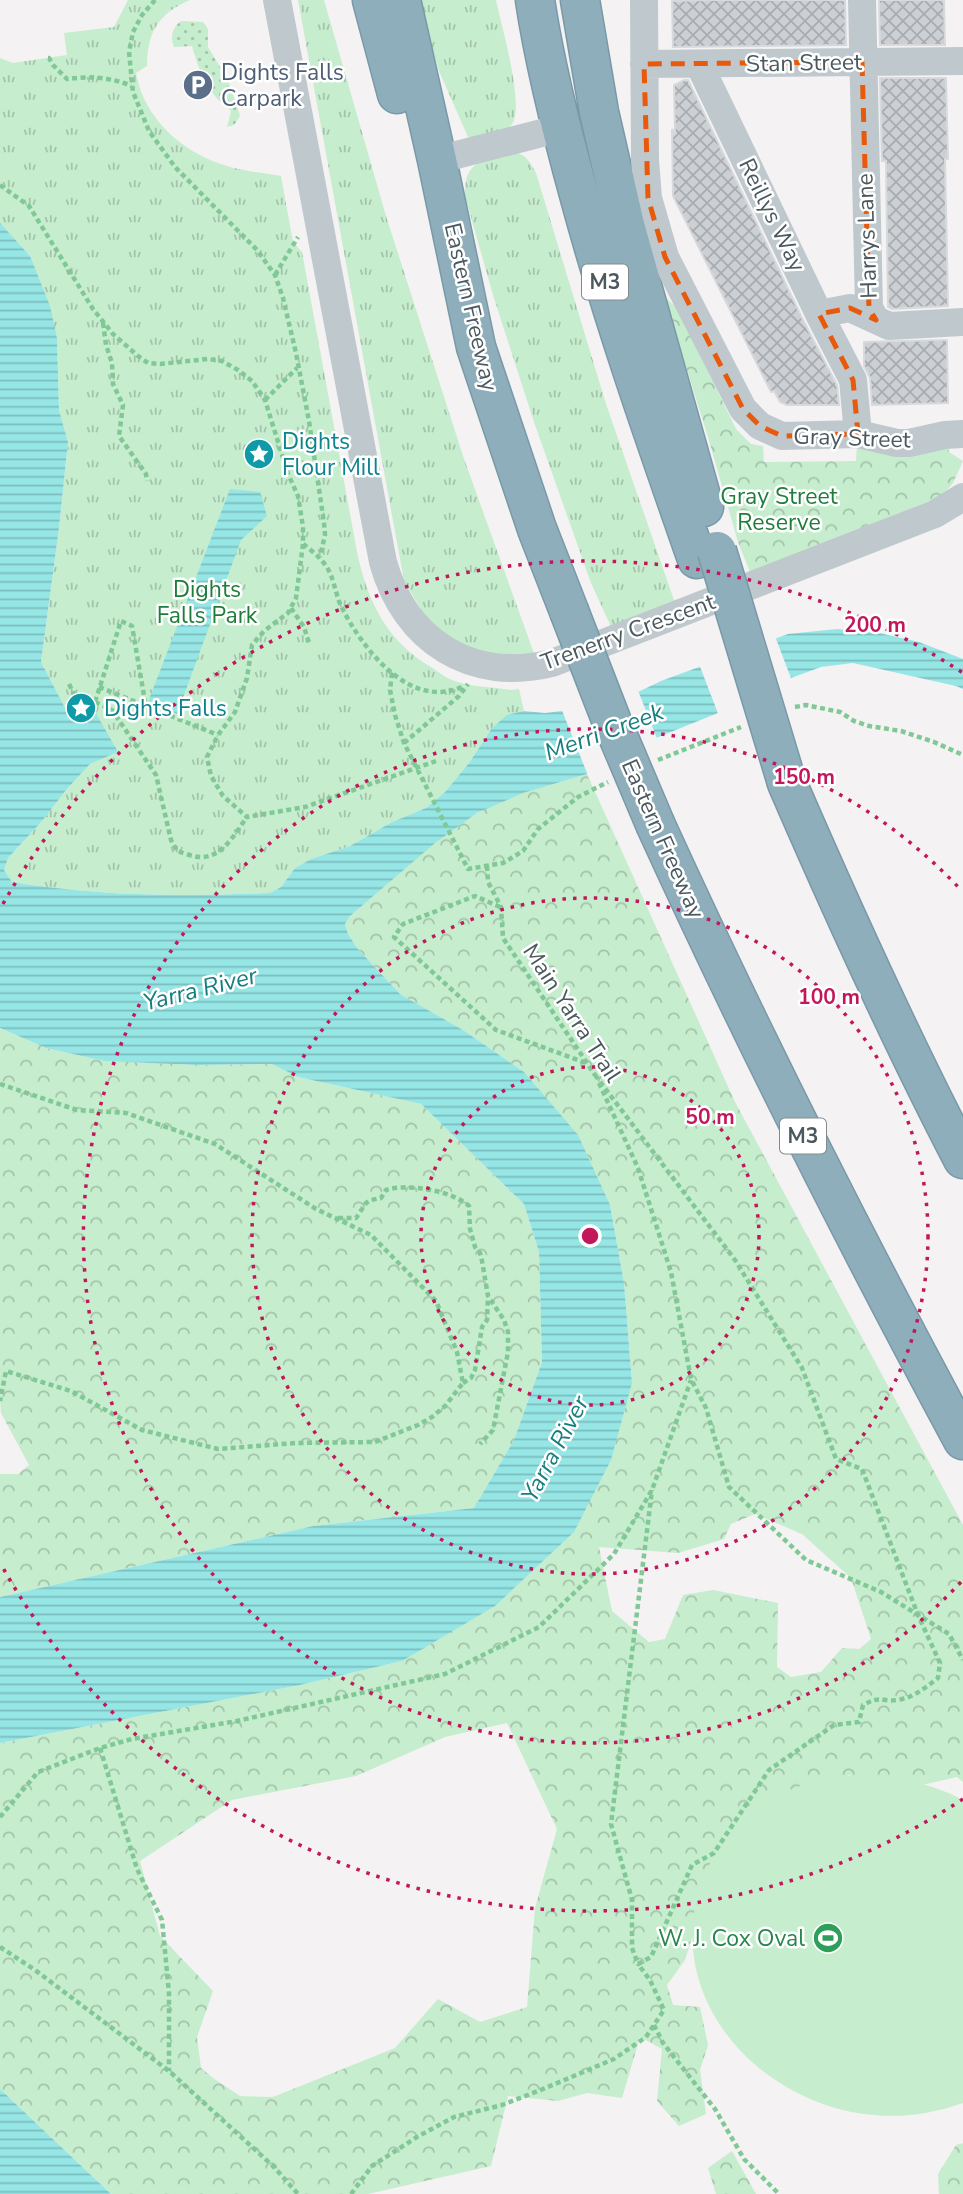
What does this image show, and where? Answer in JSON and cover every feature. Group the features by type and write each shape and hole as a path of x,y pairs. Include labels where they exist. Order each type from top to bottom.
{"highway":[{"path":"372,0 399,100 450,254 476,347"},
{"name":"Eastern Freeway","path":"401,0 438,160 476,347 537,529 612,722 656,827 812,1153 963,1440"},
{"name":"M3","path":"535,0 561,128 642,403 707,555 787,783 887,1007 963,1159"},
{"path":"580,0 599,112 707,555"}],"street":[{"name":"Trenerry Crescent","path":"277,0 383,562 390,585 403,611 419,630 454,655 471,662 507,668 540,666 935,514 963,497"},
{"path":"644,0 644,64"},
{"name":"Harrys Lane","path":"862,0 869,308 876,320 889,326 963,322"},
{"name":"Stan Street","path":"644,64 963,61"},
{"name":"Gray Street","path":"644,64 648,198 665,257 744,409 760,426 782,436 858,434 909,443 963,434"},
{"name":"Reillys Way","path":"699,64 853,380 858,434"},
{"path":"438,160 561,128"},
{"path":"819,313 850,308 876,320"},
{"path":"935,514 960,483 963,475"}],"path":[{"path":"155,0 142,15 133,32 129,52 132,86 149,131 175,167 257,250 275,275 283,298 309,421 325,535 320,558"},
{"path":"48,58 67,79 117,80 132,86"},
{"path":"0,185 29,206 93,309 113,334 148,363 208,359 222,361 252,381 265,400 288,474 298,496 303,544 296,598 288,613 264,631 252,645 247,678 234,712 207,757 211,776 222,796 247,817"},
{"path":"275,275 299,236"},
{"path":"103,322 114,384 123,405 119,436 146,474 147,481"},
{"path":"265,400 297,368"},
{"path":"303,544 320,558 331,574 340,603 364,645 392,673 408,685 443,692 456,690 468,683 459,696 404,743"},
{"path":"291,608 304,627 309,643"},
{"path":"95,702 121,621 132,626 146,707"},
{"path":"392,673 390,690 404,743 468,869 503,863 523,851 538,829 578,797 617,778"},
{"path":"69,684 81,708 95,702 112,710 156,775 171,840 177,851 200,857 213,855 225,847 247,817 305,807 436,761"},
{"path":"99,687 218,735"},
{"path":"791,707 806,705 840,712 854,721 901,731 963,755"},
{"path":"655,762 742,726"},
{"name":"Main Yarra Trail","path":"487,866 488,882 501,907 503,938 595,1075 638,1168 667,1259 691,1379 706,1408 729,1487 806,1560 881,1592 948,1634 963,1660"},
{"path":"501,907 475,896 403,924 394,937 496,1030 586,1063"},
{"path":"595,1075 735,1260 802,1368 836,1459 862,1469 918,1615 940,1663 938,1678 918,1693 897,1700 877,1698 863,1705 859,1722 834,1725 769,1770 714,1853 692,1866 651,1957 638,1964"},
{"path":"0,1084 77,1110 125,1113 215,1144 316,1209 371,1235 436,1301 457,1352 463,1382"},
{"path":"0,1401 6,1371 71,1391 142,1430 218,1449 296,1443 375,1442 432,1418 463,1382 471,1378 475,1370 482,1327 487,1321 488,1296 480,1253 475,1247 470,1228 469,1206 462,1199 428,1190 393,1188 386,1190 381,1198 366,1203 356,1219 333,1217"},
{"path":"480,1444 493,1430 501,1395 501,1377 508,1352 508,1332 488,1296"},
{"path":"0,1817 38,1772 100,1748 132,1739 237,1721 445,1674 539,1627 614,1555 652,1490 691,1379"},
{"path":"351,2194 372,2166 454,2117 512,2101 614,2059 646,2038 664,2010 632,1948 632,1900 611,1824 652,1490"},
{"path":"100,1748 137,1869 162,1920 169,1993 169,2071"},
{"path":"0,1947 35,1970 169,2071 274,2167 298,2194"},
{"path":"654,2025 663,2043 715,2109 744,2158 779,2194"}],"highlighted area":[{"path":"862,62 869,308 876,320 850,308 819,314 853,380 858,434 782,436 760,426 743,409 665,257 648,198 644,64"}],"green space":[{"name":"Dights Falls Park","path":"128,0 190,0 170,11 157,25 149,43 147,66 136,73 147,105 168,132 181,143 211,160 240,169 281,176 293,242 302,252 357,552 367,588 382,620 404,646 448,678 471,685 519,689 524,711 507,716 492,728 469,763 445,792 426,808 392,822 350,846 311,859 295,868 281,887 270,893 108,893 12,882 4,870 8,858 90,764 118,752 72,721 41,662 68,442 59,410 57,338 30,256 0,224 0,58 13,63 67,55 64,33 114,27"},
{"path":"298,0 324,0 386,216 463,456 536,659 510,662 436,634 404,581"},
{"path":"418,0 496,0 516,100 515,114 509,127 494,134 468,137 439,71"},
{"path":"181,21 203,22 208,29 208,47 228,80 240,116 234,125 227,127 231,111 205,82 192,46 174,47 173,33"},
{"path":"513,152 530,162 536,173 606,404 675,603 612,629 591,583 534,422 493,295 465,196 468,175 472,168 484,160"},
{"name":"Gray Street Reserve","path":"664,296 679,310 736,429 751,444 763,446 764,462 856,461 857,444 947,441 949,452 963,461 953,483 942,496 750,572 738,542"},
{"path":"587,774 735,1102 963,1525 963,1782 957,1777 887,1793 849,1775 756,1826 714,1871 685,1960 667,1985 673,2005 700,2007 708,2045 700,2070 706,2114 679,2126 657,2101 662,2049 640,2037 622,2098 587,2093 558,2101 508,2096 491,2166 368,2194 111,2194 0,2089 0,1743 300,1685 402,1661 632,1383 624,1283 610,1205 524,1072 463,1030 400,994 357,948 345,924 350,916 411,862 476,814 516,795","holes":["755,1514 802,1534 851,1578 871,1639 859,1649 842,1648 821,1672 791,1677 777,1667 778,1603 713,1590 683,1595 665,1639 649,1642 612,1611 599,1547 678,1553 724,1539 731,1524","507,1723 557,1829 535,1908 527,2007 480,2022 438,1999 395,2048 273,2097 240,2096 201,2068 197,2037 213,1991 160,1936 140,1861 232,1800 356,1776 445,1737"]},
{"path":"0,1028 46,1048 104,1061 196,1065 272,1064 298,1077 421,1104 524,1204 539,1252 542,1362 514,1440 474,1508 313,1526 0,1597 0,1474 18,1474 29,1465 1,1413 0,1400"},
{"name":"W. J. Cox Oval","path":"861,1775 914,1782 963,1800 963,2103 930,2112 886,2116 844,2110 787,2088 739,2049 720,2025 706,1998 696,1969 692,1938 695,1907 703,1879 717,1852 735,1829 757,1809 783,1793 813,1782"},
{"path":"963,2143 963,2194 939,2194 938,2174 956,2145"},
{"path":"732,2151 756,2194 716,2194 708,2168"}],"water":[{"path":"0,223 30,256 50,306 57,338 59,410 68,442 41,662 72,721 94,710 118,752 90,764 8,858 4,870 12,882 141,894 270,893 281,887 295,868 311,859 350,846 392,822 426,808 445,792 469,763 492,728 507,715 524,711 562,711 638,692 788,634 837,629 879,633 919,642 963,659 963,689 853,663 821,667 791,678 718,713 656,738 587,774 523,793 477,813 435,843 350,916 345,924 348,934 357,948 400,994 463,1030 524,1072 578,1135 610,1205 624,1283 632,1383 611,1460 574,1532 495,1606 402,1661 300,1685 0,1743 0,1597 313,1526 474,1508 514,1440 542,1362 539,1252 524,1204 421,1104 298,1077 272,1064 196,1065 104,1061 46,1048 0,1028"},
{"path":"230,489 260,492 267,516 241,540 177,714 148,702"},
{"path":"0,2089 111,2194 0,2194"}],"pier":[{"path":"775,636 792,681 719,716 699,664"},
{"path":"637,688 658,741 589,778 561,708"}],"building":[{"path":"845,0 846,45 673,47 672,1"},
{"path":"879,0 944,0 945,45 880,45"},
{"path":"880,78 946,78 948,306 888,307 886,161 882,161"},
{"path":"688,80 837,385 839,405 787,405 780,402 774,391 771,392 673,196 674,85"},
{"path":"947,340 948,403 872,405 870,378 864,366 864,342"}],"place":[{"name":"Dights Falls Carpark","path":"198,85"},
{"name":"Dights Flour Mill","path":"259,454"},
{"name":"Dights Falls","path":"81,708"},
{"name":"W. J. Cox Oval","path":"828,1938"}],"water label":[{"name":"Merri Creek","path":"604,732"},
{"name":"Yarra River","path":"200,989"},
{"name":"Yarra River","path":"555,1449"}]}
